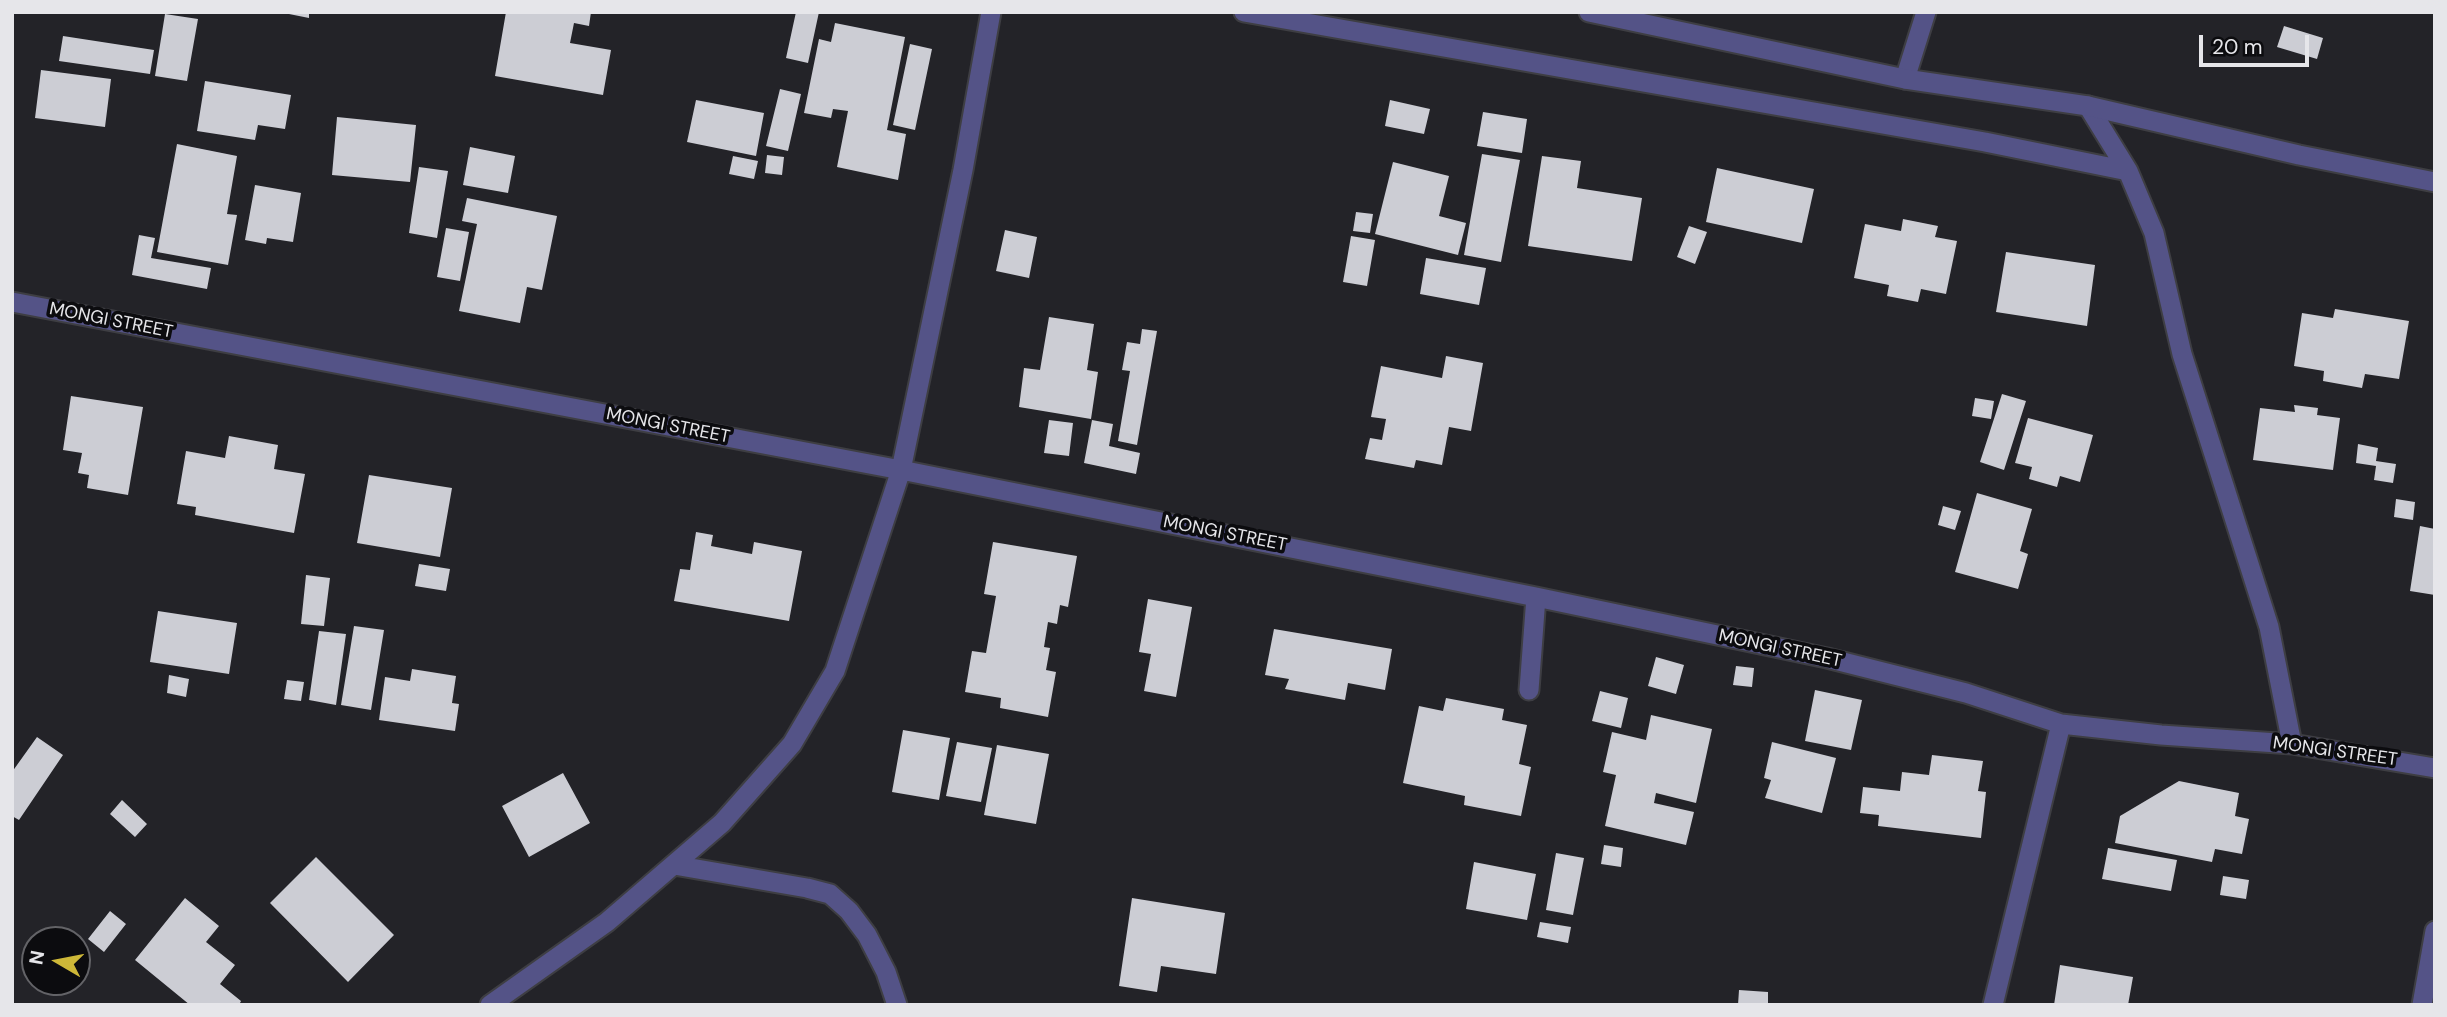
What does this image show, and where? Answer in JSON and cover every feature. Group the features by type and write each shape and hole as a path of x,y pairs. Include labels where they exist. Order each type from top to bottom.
{"street":[{"path":"491,1005 607,922 722,823 792,744 835,671 901,470 960,183 991,12"},
{"path":"1244,12 1985,142 2128,171"},
{"path":"1589,12 1905,79 2088,106 2299,155 2435,182"},
{"path":"1905,79 1929,13"},
{"path":"2088,106 2128,171 2154,233 2182,354 2269,627 2292,744"},
{"name":"MONGI STREET","path":"12,302 901,470 1535,597 1827,658 1966,693 2061,724 2161,735 2292,744 2435,768"},
{"path":"1529,690 1535,597"},
{"path":"1993,1005 2061,724"},
{"path":"674,865 830,894 849,911 867,936 886,972 897,1005"},
{"path":"2422,1005 2435,931"}],"building":[{"path":"279,12 309,12 309,18"},
{"path":"506,12 591,12 589,26 574,23 570,43 611,50 603,95 495,76"},
{"path":"796,12 819,12 808,63 786,58"},
{"path":"165,14 198,19 187,81 155,76"},
{"path":"835,23 905,37 887,130 906,134 898,180 837,167 848,111 833,109 831,118 804,113 819,39 831,42"},
{"path":"2284,26 2323,38 2317,59 2277,47"},
{"path":"63,36 154,50 150,74 59,61"},
{"path":"910,44 932,49 915,130 893,125"},
{"path":"41,70 111,79 105,127 35,118"},
{"path":"205,81 291,95 285,129 258,125 255,140 197,131"},
{"path":"780,89 801,94 788,151 766,146"},
{"path":"696,100 764,113 756,156 687,142"},
{"path":"1390,100 1430,109 1424,134 1385,126"},
{"path":"1483,112 1527,119 1522,153 1477,146"},
{"path":"337,117 416,125 410,182 332,175"},
{"path":"177,144 237,156 227,214 237,215 228,265 157,252"},
{"path":"470,147 515,156 508,193 463,185"},
{"path":"1482,154 1520,160 1501,262 1464,255"},
{"path":"767,155 784,157 782,175 765,173"},
{"path":"733,156 758,161 754,179 729,174"},
{"path":"1542,156 1581,161 1577,188 1642,198 1632,261 1528,246"},
{"path":"1393,162 1449,176 1439,216 1466,223 1458,255 1375,234"},
{"path":"419,167 448,171 437,238 409,233"},
{"path":"1717,168 1814,189 1802,243 1706,222"},
{"path":"255,185 301,193 293,242 267,238 266,244 245,240"},
{"path":"467,198 557,216 542,290 527,287 520,323 459,311 477,224 462,221"},
{"path":"1356,212 1373,214 1370,233 1353,231"},
{"path":"1903,219 1938,226 1935,237 1957,241 1946,294 1921,289 1918,302 1887,296 1889,285 1854,278 1865,224 1901,231"},
{"path":"1689,226 1707,232 1695,264 1677,257"},
{"path":"446,228 469,232 460,281 437,277"},
{"path":"1005,230 1037,237 1029,278 996,271"},
{"path":"139,235 155,238 151,258 211,268 207,289 132,275"},
{"path":"1351,236 1375,240 1367,286 1343,282"},
{"path":"2006,252 2095,265 2087,326 1996,312"},
{"path":"1426,258 1486,268 1479,305 1420,294"},
{"path":"2335,309 2409,321 2399,379 2365,374 2362,388 2323,381 2324,371 2294,366 2302,313 2333,318"},
{"path":"1049,317 1094,324 1087,370 1098,372 1091,419 1019,407 1024,368 1040,370"},
{"path":"1142,329 1157,331 1137,445 1118,441 1130,371 1122,370 1127,342 1140,344"},
{"path":"1446,356 1483,363 1471,431 1449,427 1442,465 1416,460 1414,468 1365,459 1370,438 1382,440 1386,419 1371,417 1381,366 1442,378"},
{"path":"2002,394 2026,401 2004,470 1980,462"},
{"path":"71,396 143,407 128,495 87,488 89,475 78,473 82,453 63,450"},
{"path":"1975,398 1994,401 1991,419 1972,416"},
{"path":"2294,405 2318,408 2317,415 2340,418 2333,470 2253,460 2260,408 2295,412"},
{"path":"2028,418 2093,435 2080,482 2060,476 2057,487 2029,479 2032,467 2015,463"},
{"path":"1049,420 1073,423 1069,456 1044,453"},
{"path":"1092,420 1113,424 1109,446 1140,453 1136,474 1084,463"},
{"path":"229,436 278,445 274,469 305,474 294,533 195,515 196,507 177,504 186,451 225,458"},
{"path":"2358,444 2378,448 2376,461 2396,464 2393,483 2374,480 2376,466 2356,463"},
{"path":"369,475 452,488 440,557 357,543"},
{"path":"1977,493 2032,509 2020,551 2028,554 2018,589 1955,572"},
{"path":"2396,499 2415,502 2413,520 2394,517"},
{"path":"1943,506 1961,511 1955,530 1938,525"},
{"path":"2420,526 2435,529 2435,595 2410,591"},
{"path":"696,532 713,535 711,546 752,554 754,542 802,551 789,621 674,601 680,569 690,570"},
{"path":"993,542 1077,556 1068,607 1060,605 1057,624 1048,622 1044,647 1050,648 1046,670 1056,672 1048,717 1000,708 1001,698 965,692 972,651 986,653 996,596 984,594"},
{"path":"419,564 450,569 446,591 415,586"},
{"path":"306,575 330,578 324,626 301,624"},
{"path":"1148,599 1192,607 1176,697 1144,691 1151,654 1139,652"},
{"path":"158,611 237,623 229,674 150,662"},
{"path":"354,626 384,630 371,710 341,705"},
{"path":"1274,629 1392,649 1385,690 1348,683 1345,700 1285,689 1289,679 1265,675"},
{"path":"319,631 346,634 336,705 309,700"},
{"path":"1656,657 1684,665 1676,694 1648,686"},
{"path":"1736,666 1754,668 1752,687 1733,685"},
{"path":"412,669 456,676 452,703 459,704 455,731 379,720 385,677 410,681"},
{"path":"169,675 189,679 186,697 167,693"},
{"path":"287,680 304,682 301,701 284,699"},
{"path":"1815,690 1862,700 1851,750 1805,741"},
{"path":"1600,691 1628,698 1621,728 1592,721"},
{"path":"1446,698 1504,709 1502,720 1527,725 1519,764 1531,767 1521,816 1464,805 1465,796 1403,783 1419,706 1443,711"},
{"path":"1651,715 1712,729 1696,803 1656,793 1654,803 1694,812 1686,845 1605,826 1616,775 1603,772 1612,732 1646,740"},
{"path":"903,730 950,738 939,800 892,792"},
{"path":"37,737 63,755 19,820 12,816 12,772"},
{"path":"957,742 992,748 981,802 946,796"},
{"path":"1772,742 1836,758 1822,813 1765,798 1771,780 1764,778"},
{"path":"997,745 1049,754 1036,824 984,815"},
{"path":"1932,755 1983,761 1978,791 1986,792 1981,838 1878,826 1879,815 1860,813 1863,787 1900,791 1902,772 1929,775"},
{"path":"563,773 590,823 529,857 502,806"},
{"path":"2179,781 2239,793 2235,816 2249,819 2242,854 2215,849 2212,862 2115,843 2120,816"},
{"path":"122,800 147,824 135,837 110,814"},
{"path":"1604,845 1623,848 1621,867 1601,864"},
{"path":"2108,848 2177,860 2171,891 2102,879"},
{"path":"1556,853 1584,858 1573,915 1546,910"},
{"path":"316,857 394,935 348,982 270,903"},
{"path":"1474,862 1536,874 1527,920 1466,909"},
{"path":"2223,876 2249,880 2246,899 2220,895"},
{"path":"185,898 219,926 206,942 235,965 220,984 241,1001 239,1005 190,1005 135,960"},
{"path":"1132,898 1225,913 1216,974 1161,966 1157,992 1119,986"},
{"path":"110,911 126,924 104,952 91,941 91,935"},
{"path":"1540,922 1571,927 1568,943 1537,937"},
{"path":"2060,965 2133,977 2128,1005 2054,1005"},
{"path":"1739,990 1768,992 1768,1005 1738,1005"}]}
